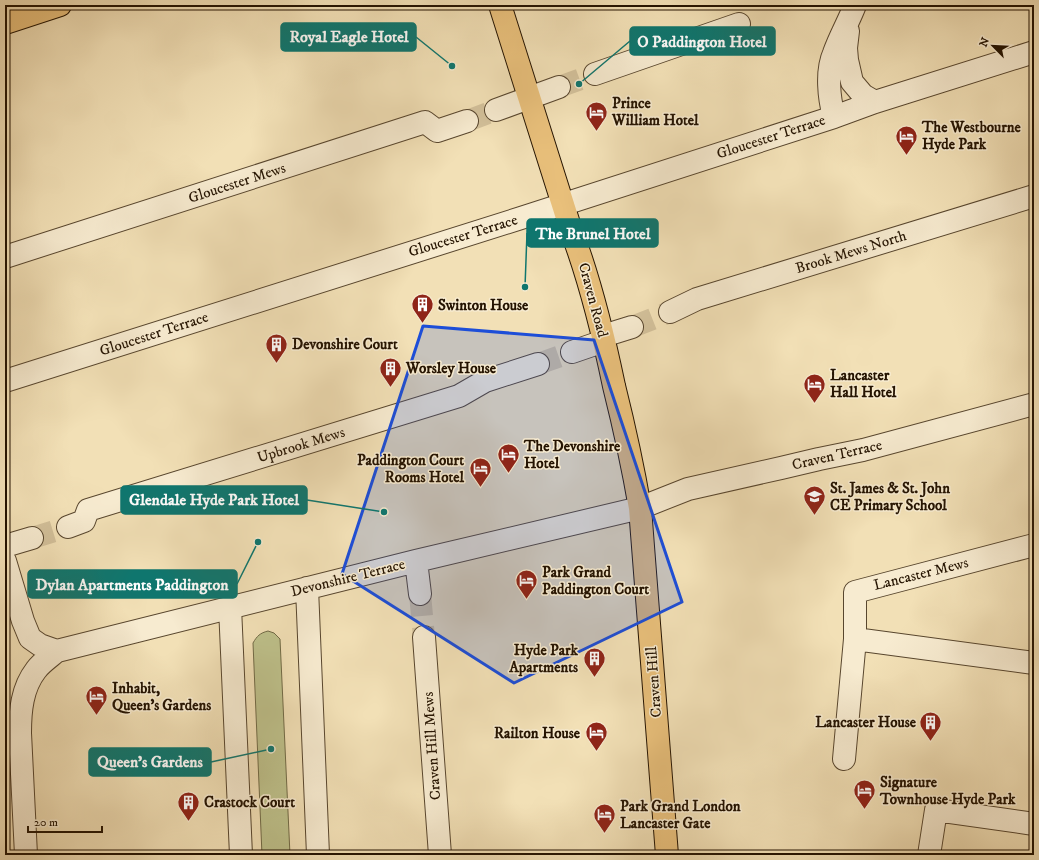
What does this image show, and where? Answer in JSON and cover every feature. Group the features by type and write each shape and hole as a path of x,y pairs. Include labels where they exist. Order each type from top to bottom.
{"main road":[{"path":"5,23 60,5"},
{"name":"Craven Road","path":"500,5 583,263 604,339 633,466 640,508"},
{"name":"Craven Hill","path":"640,508 667,855"}],"street":[{"path":"852,12 846,48 852,82 863,95 875,102"},
{"path":"834,117 831,105 829,74 833,54 852,12"},
{"path":"595,74 739,24"},
{"name":"Gloucester Terrace","path":"5,381 525,217 834,117 875,102 1034,52"},
{"path":"496,110 559,87"},
{"name":"Gloucester Mews","path":"5,257 426,122 437,131 467,121"},
{"name":"Brook Mews North","path":"670,312 697,299 1034,196"},
{"path":"572,352 632,326"},
{"name":"Upbrook Mews","path":"68,527 84,521 88,510 459,396 484,381 538,364"},
{"name":"Craven Terrace","path":"640,508 688,489 863,450 1034,404"},
{"name":"Devonshire Terrace","path":"57,651 416,561 640,508"},
{"path":"5,546 32,538"},
{"name":"Lancaster Mews","path":"844,759 855,639 855,592 1034,546"},
{"path":"5,561 23,622 30,638 40,645 57,651 36,669 27,683 20,714 13,735 26,855"},
{"path":"416,561 420,594"},
{"path":"307,588 318,855"},
{"path":"230,608 241,855"},
{"name":"Craven Hill Mews","path":"424,637 440,855"},
{"path":"855,639 1034,663"},
{"path":"929,855 936,810 1034,824"}],"highlighted area":[{"path":"423,326 594,340 682,602 514,683 342,574"}],"green space":[{"path":"268,631 274,633 280,639 290,855 262,855 253,643 259,635"}],"tunnel":[{"path":"559,87 595,74"},
{"path":"467,121 496,110"},
{"path":"632,327 670,312"},
{"path":"538,364 572,352"},
{"path":"32,538 68,527"},
{"path":"420,594 424,637"}],"place":[{"name":"Royal Eagle Hotel","path":"452,66"},
{"name":"O Paddington Hotel","path":"579,84"},
{"name":"Prince William Hotel","path":"596,132"},
{"name":"The Westbourne Hyde Park","path":"907,156"},
{"name":"The Brunel Hotel","path":"525,287"},
{"name":"Swinton House","path":"422,324"},
{"name":"Devonshire Court","path":"276,364"},
{"name":"Worsley House","path":"391,388"},
{"name":"Lancaster Hall Hotel","path":"814,404"},
{"name":"The Devonshire Hotel","path":"509,474"},
{"name":"Paddington Court Rooms Hotel","path":"480,488"},
{"name":"Glendale Hyde Park Hotel","path":"384,512"},
{"name":"St. James & St. John CE Primary School","path":"814,516"},
{"name":"Dylan Apartments Paddington","path":"258,542"},
{"name":"Park Grand Paddington Court","path":"527,600"},
{"name":"Hyde Park Apartments","path":"594,678"},
{"name":"Inhabit, Queen's Gardens","path":"96,716"},
{"name":"Lancaster House","path":"931,742"},
{"name":"Queen's Gardens","path":"271,749"},
{"name":"Railton House","path":"596,752"},
{"name":"Signature Townhouse Hyde Park","path":"865,810"},
{"name":"Crastock Court","path":"188,822"},
{"name":"Park Grand London Lancaster Gate","path":"604,834"}]}
